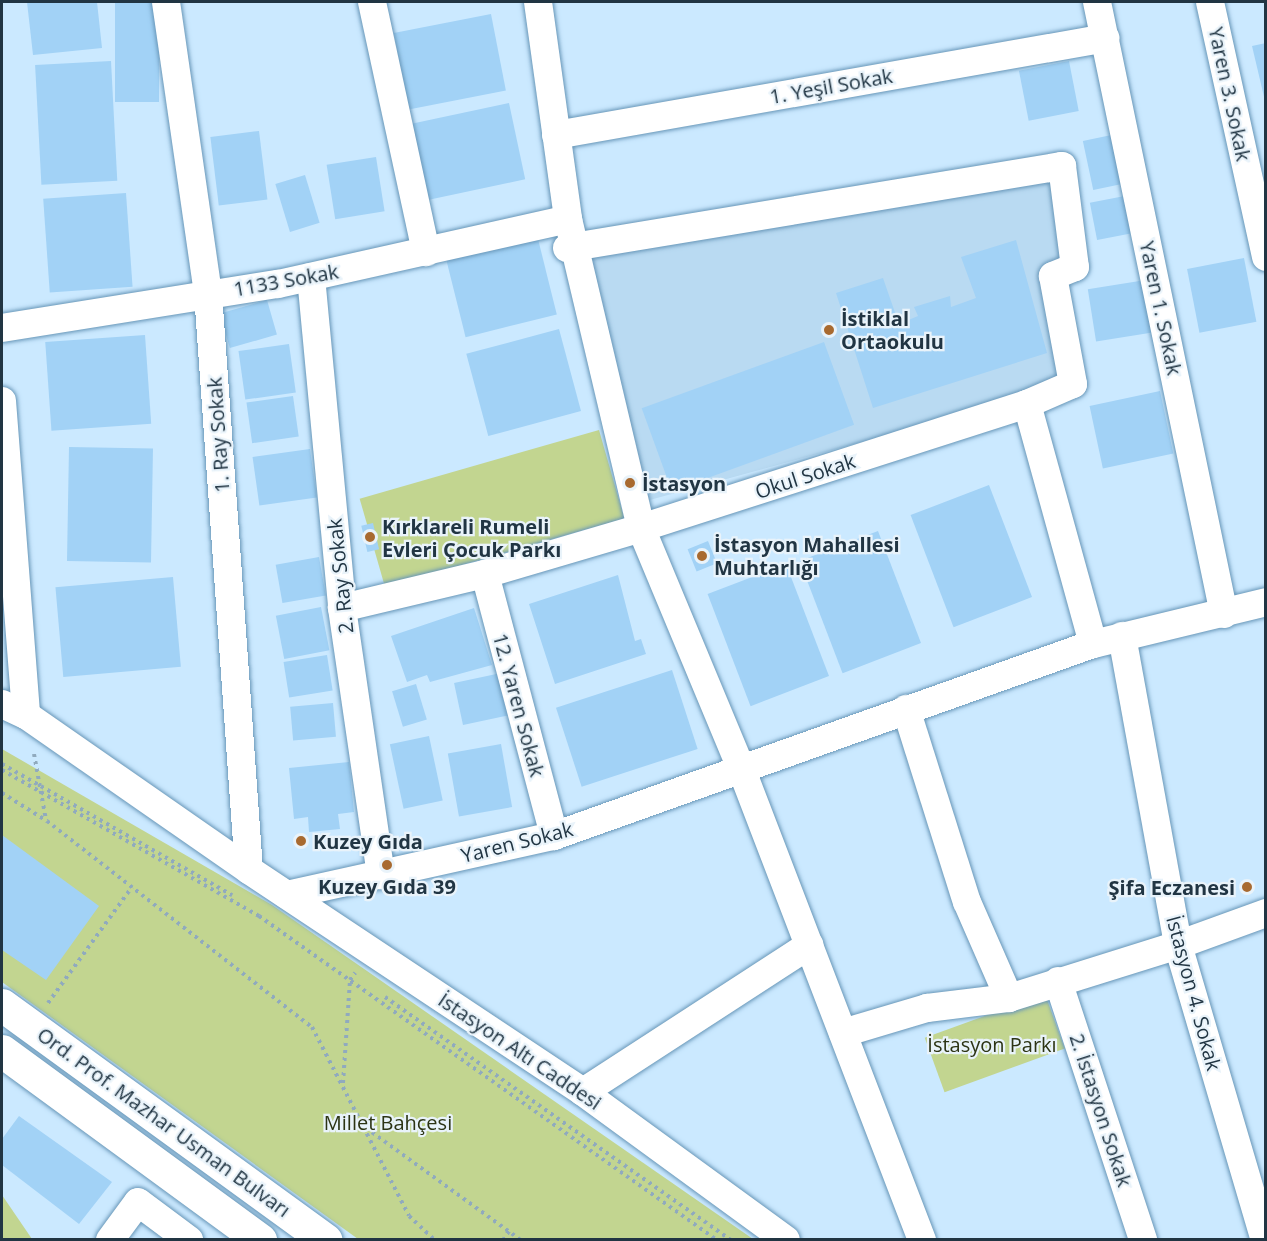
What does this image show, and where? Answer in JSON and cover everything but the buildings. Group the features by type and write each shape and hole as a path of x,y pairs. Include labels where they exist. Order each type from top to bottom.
{"main road":[{"name":"Ord. Prof. Mazhar Usman Bulvarı","path":"2,1005 326,1239"},
{"name":"Ord. Prof. Mazhar Usman Bulvarı","path":"2,1051 260,1239"}],"street":[{"name":"1. Ray Sokak","path":"166,2 208,293 249,870"},
{"path":"372,2 426,252"},
{"path":"538,2 571,248 641,528 741,768 922,1239"},
{"name":"Yaren 1. Sokak","path":"1097,2 1224,614"},
{"name":"Yaren 3. Sokak","path":"1210,2 1266,256"},
{"name":"1. Yeşil Sokak","path":"556,135 1106,38"},
{"name":"Okul Sokak","path":"342,608 485,574 641,528 1027,404 1073,384 1053,276 1075,267 1062,166 571,248"},
{"name":"1133 Sokak","path":"2,328 311,276 568,219"},
{"name":"2. Ray Sokak","path":"311,276 342,608 381,875"},
{"path":"2,401 14,709"},
{"path":"1027,404 1093,644"},
{"name":"12. Yaren Sokak","path":"485,574 554,836"},
{"name":"Yaren Sokak","path":"287,895 554,836 1093,644 1266,603"},
{"name":"İstasyon 4. Sokak","path":"1122,636 1178,945 1265,1239"},
{"name":"İstasyon Altı Caddesi","path":"14,709 249,870 583,1092 786,1239"},
{"path":"906,709 966,902 1009,998"},
{"path":"843,1033 927,1008 1009,998 1178,945 1266,913"},
{"path":"583,1092 809,945"},
{"name":"2. İstasyon Sokak","path":"1058,981 1143,1239"},
{"path":"110,1239 138,1202 189,1239"}],"path":[{"path":"14,709 40,786 46,821"},
{"path":"2,764 270,917 731,1239"},
{"path":"2,770 259,916 717,1239"},
{"path":"2,793 46,821 312,1027 343,1083 409,1216 435,1239"},
{"path":"44,1008 132,887"},
{"path":"343,1083 350,980 376,955"},
{"path":"365,1127 521,1239"},
{"path":"503,1239 509,1231"}],"shaded area":[{"name":"İstiklal Ortaokulu","path":"1062,166 1075,267 1053,276 1073,384 635,504 575,249"}],"green space":[{"path":"599,430 624,518 385,587 360,499"},
{"name":"Millet Bahçesi","path":"2,749 272,905 753,1239 358,1239 2,982"},
{"name":"İstasyon Parkı","path":"1045,994 1065,1049 945,1092 925,1038"},
{"path":"2,1195 32,1239 2,1239"}],"place":[{"name":"İstiklal Ortaokulu","path":"829,330"},
{"name":"İstasyon","path":"630,483"},
{"name":"Kırklareli Rumeli Evleri Çocuk Parkı","path":"370,537"},
{"name":"İstasyon Mahallesi Muhtarlığı","path":"702,556"},
{"name":"Kuzey Gıda","path":"301,841"},
{"name":"Kuzey Gıda 39","path":"387,865"},
{"name":"Şifa Eczanesi","path":"1247,887"}]}
